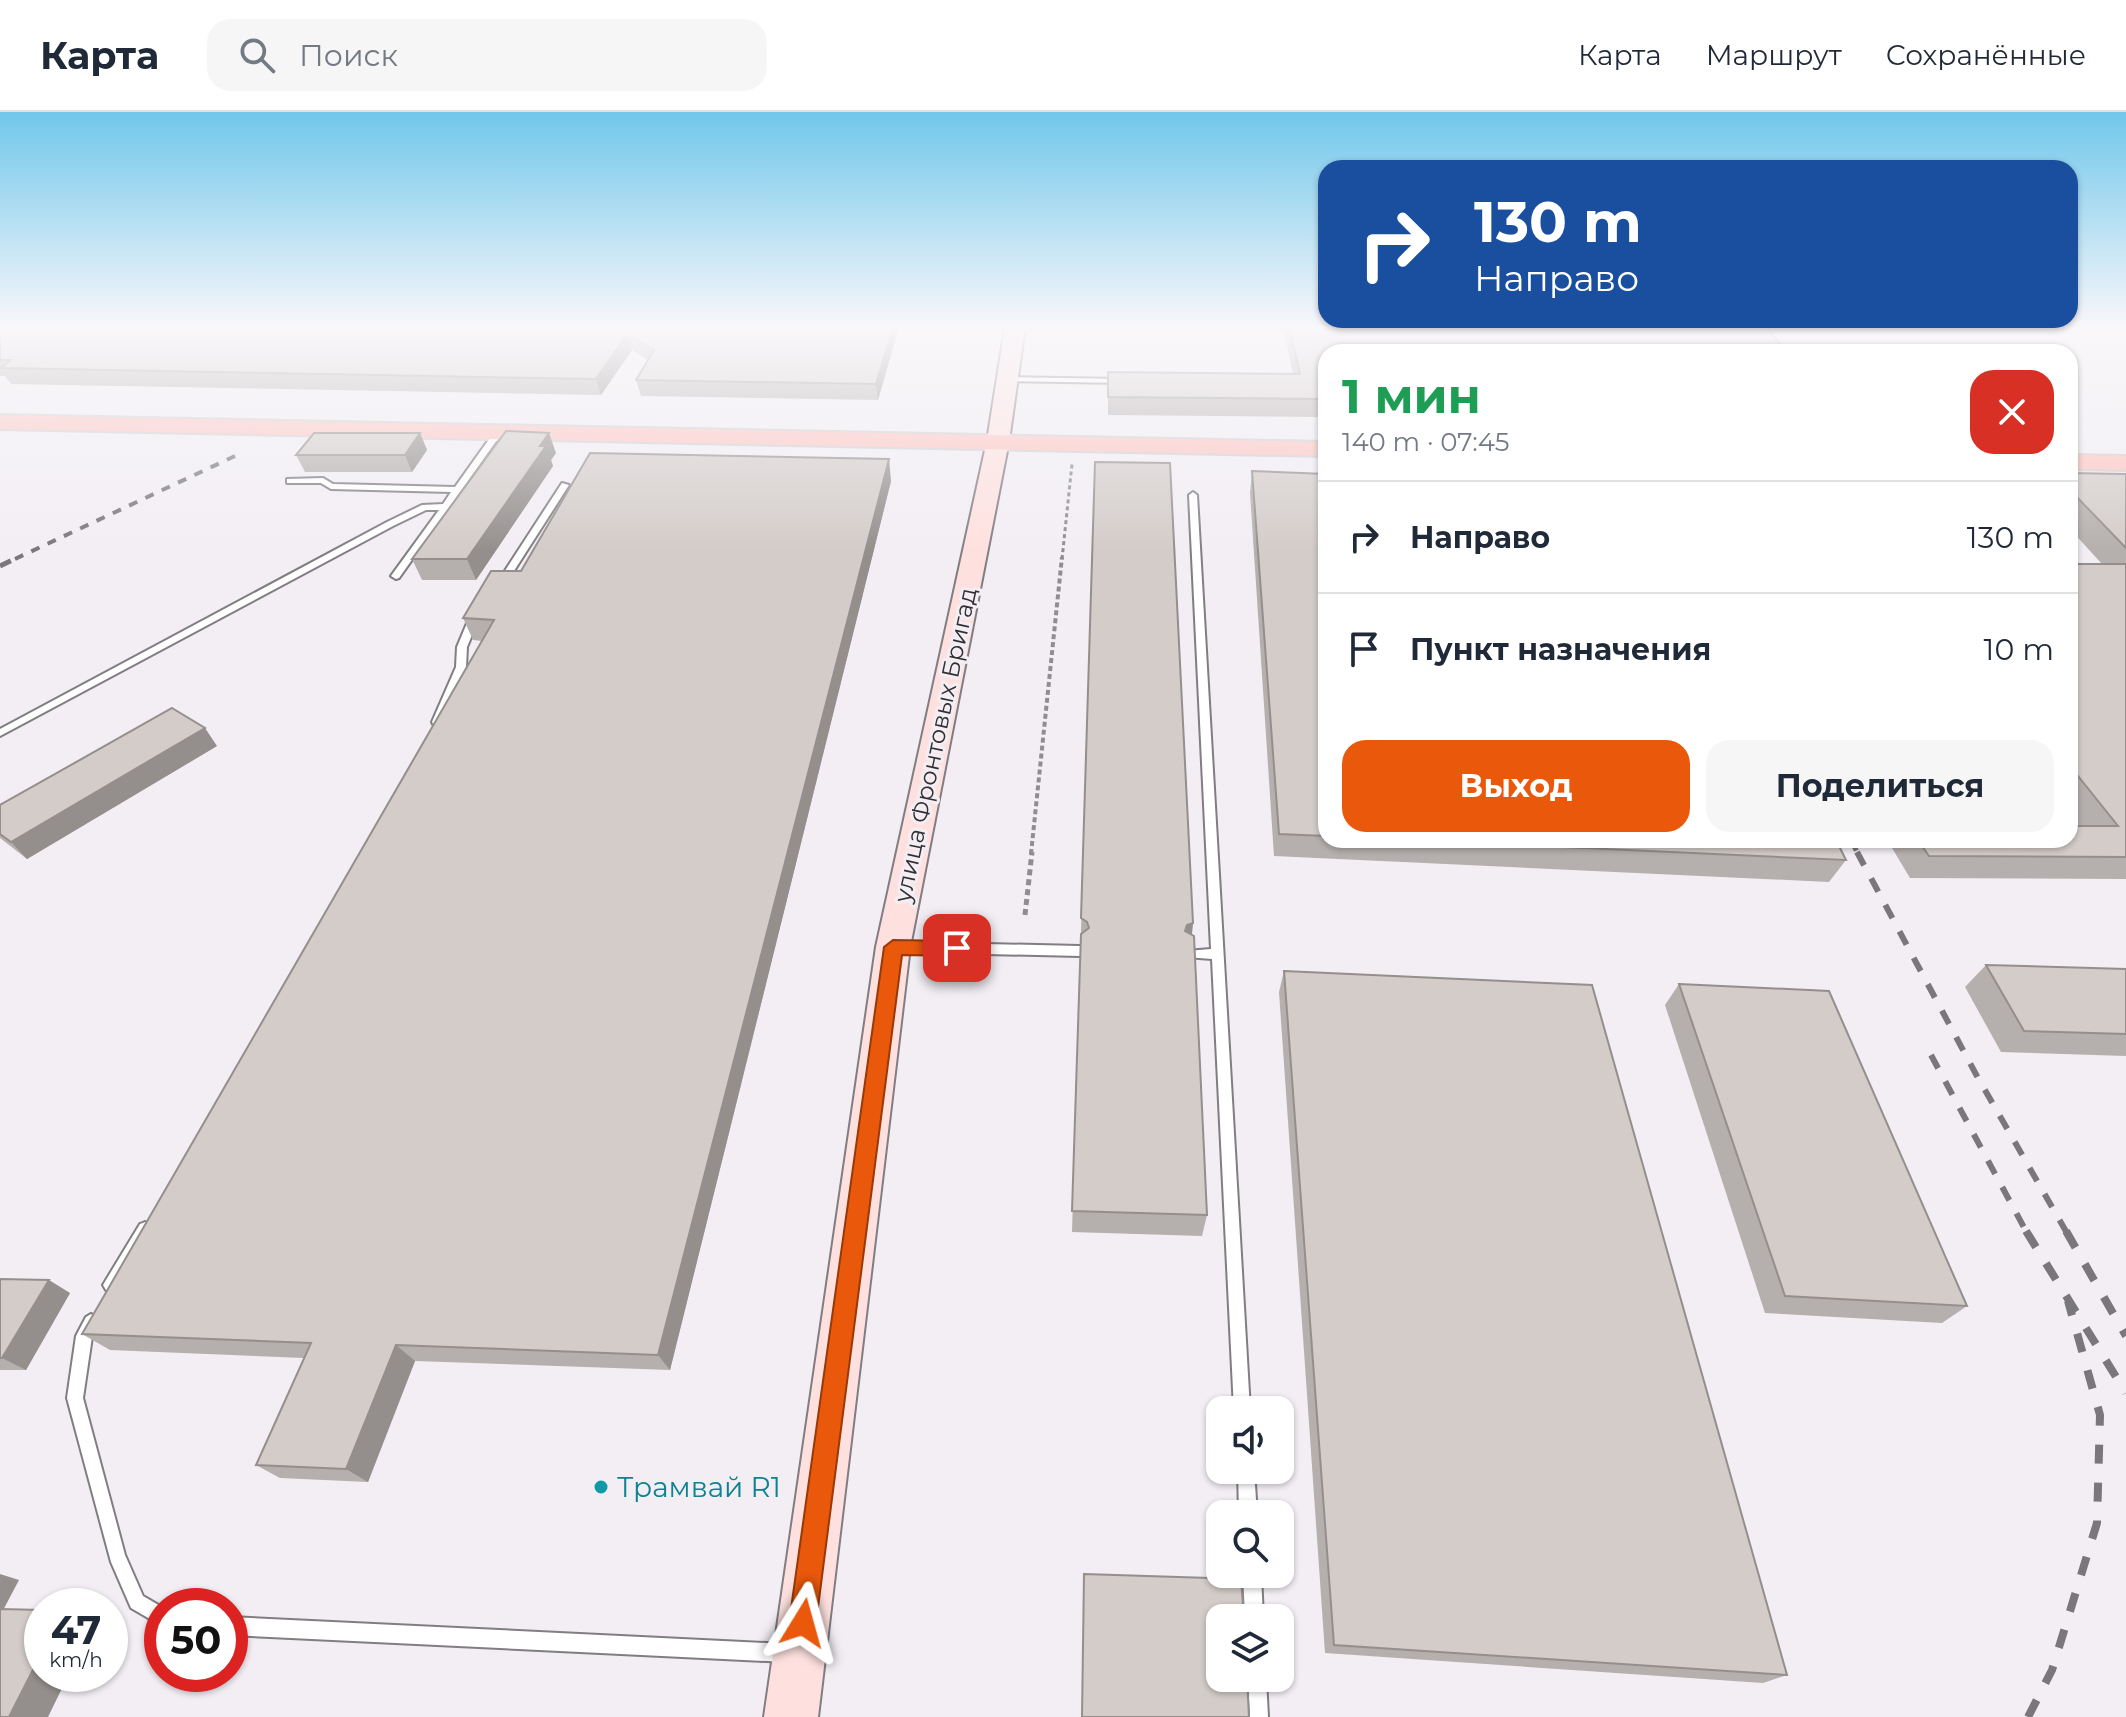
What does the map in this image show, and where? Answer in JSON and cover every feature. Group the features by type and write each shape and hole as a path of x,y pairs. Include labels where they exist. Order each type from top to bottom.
{"main road":[{"path":"998,441 1004,402"},
{"path":"0,422 1318,449"},
{"name":"улица Фронтовых Бригад","path":"791,1717 893,947 998,441"},
{"path":"2078,462 2126,463"}],"lane":[{"path":"396,576 498,433"},
{"path":"290,481 323,480 331,486 458,490"},
{"path":"496,589 507,578 565,485"},
{"path":"1193,495 1241,1396"},
{"path":"0,733 390,524 425,507 446,507"},
{"path":"429,741 461,667 462,647 484,599"},
{"path":"893,947 1080,951"},
{"path":"1190,954 1217,954"},
{"path":"144,1606 137,1602 117,1556 75,1398 84,1336 130,1249 149,1223"},
{"path":"248,1627 799,1654"},
{"path":"1258,1692 1259,1717"}],"path":[{"path":"1025,915 1073,459"}],"building":[{"path":"506,431 549,433 540,446 546,446 467,559 412,559"},
{"path":"314,433 420,433 405,455 296,455"},
{"path":"590,453 889,459 658,1355 396,1345 346,1469 256,1465 311,1343 82,1334 494,620 463,618 491,571 521,571"},
{"path":"1095,462 1170,463 1193,923 1187,925 1185,931 1194,936 1207,1215 1072,1211 1081,934 1089,928 1081,918"},
{"path":"1252,471 1318,474 1318,836 1279,834"},
{"path":"2078,473 2126,474 2126,548 2078,498"},
{"path":"2078,564 2126,564 2126,857 1929,856 1924,848 2078,848 2078,826 2118,826 2078,776"},
{"path":"172,708 205,728 11,842 0,834 0,805"},
{"path":"1583,848 1840,848 1846,860"},
{"path":"1986,965 2126,969 2126,1034 2024,1031"},
{"path":"1284,971 1592,985 1787,1675 1334,1645"},
{"path":"1679,984 1829,991 1967,1306 1785,1296"},
{"path":"0,1279 49,1280 2,1358 0,1358"},
{"path":"1084,1574 1206,1578 1206,1588 1242,1588 1243,1604 1206,1604 1206,1692 1248,1692 1249,1717 1082,1717"},
{"path":"0,1609 24,1610 24,1687 9,1717 0,1717"}],"railway":[{"path":"15,559 235,456"},
{"path":"0,566 19,557"},
{"path":"1855,848 1857,852"},
{"path":"1857,852 1978,1078 2067,1233"},
{"path":"1931,1055 2027,1233"},
{"path":"2026,1231 2126,1393"},
{"path":"2066,1231 2126,1336"},
{"path":"2028,1717 2052,1670 2097,1523 2100,1415 2068,1301"}],"place":[{"name":"Трамвай R1","path":"601,1487"}],"route":[{"path":"803,1623 893,947 957,948"}]}
